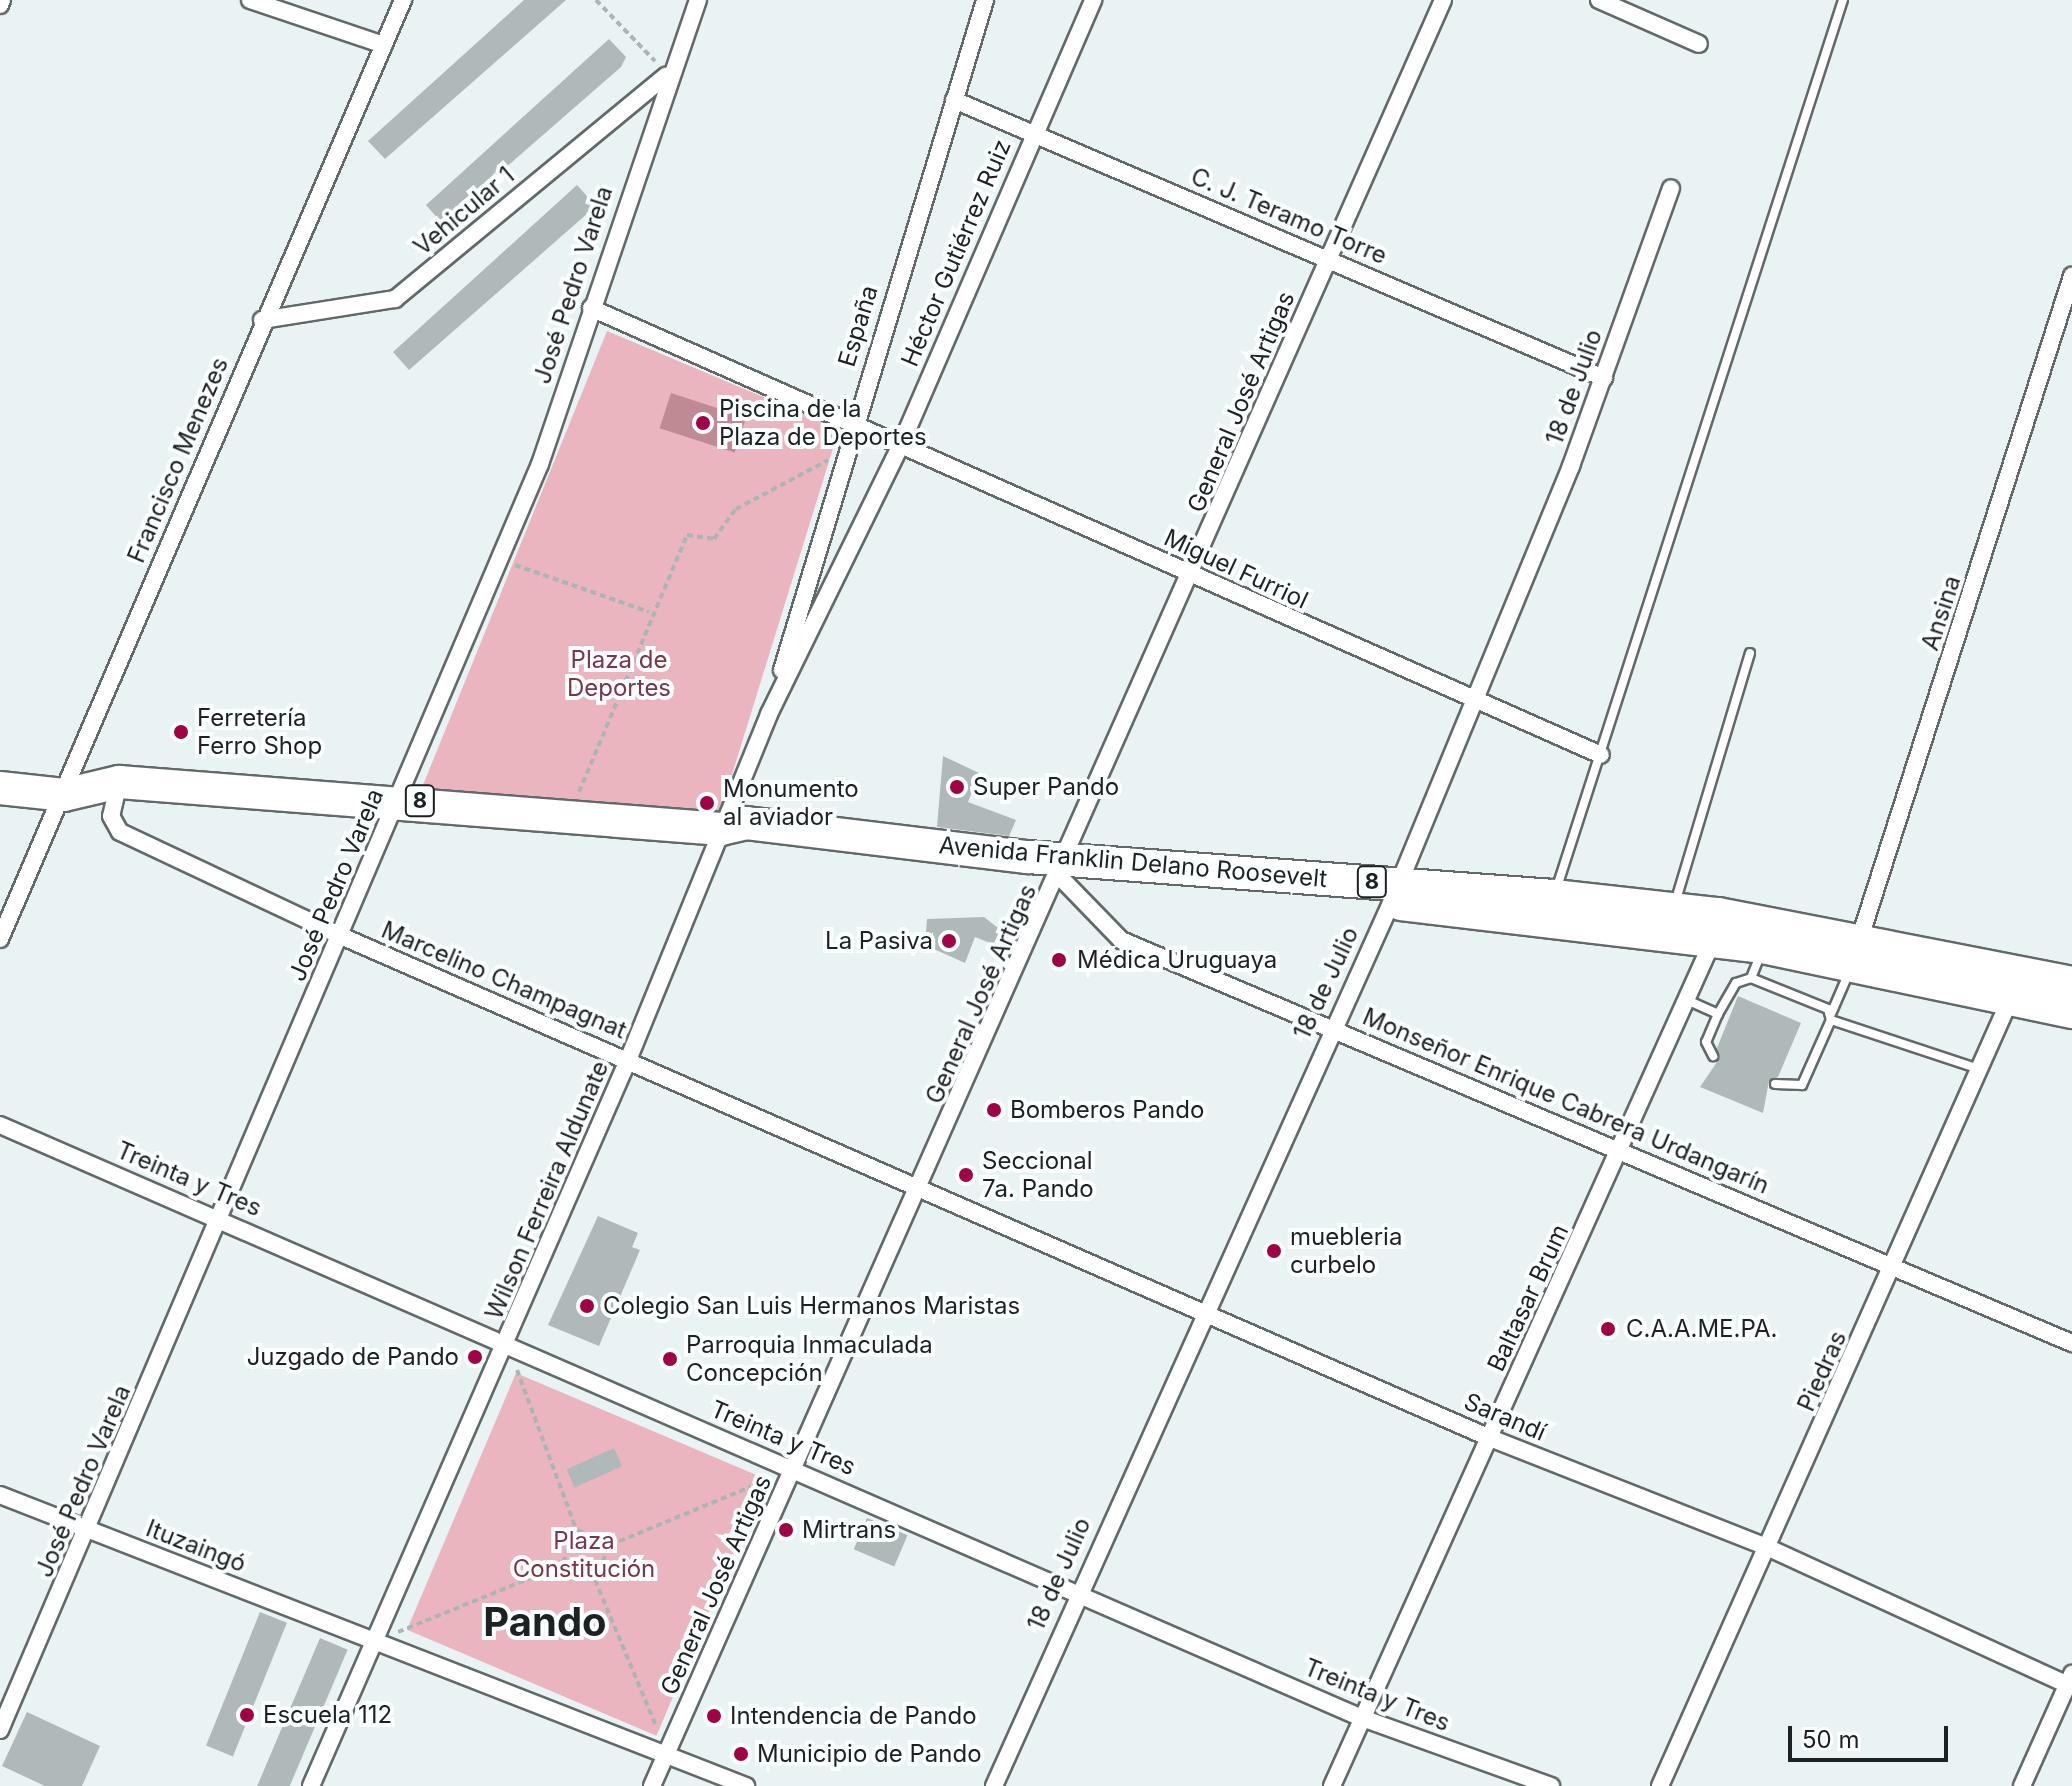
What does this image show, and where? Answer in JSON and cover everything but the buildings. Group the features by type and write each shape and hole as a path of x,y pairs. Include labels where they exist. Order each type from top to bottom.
{"highway":[{"name":"Avenida Franklin Delano Roosevelt","path":"0,788 64,795 119,782 395,799 721,829 746,823 1061,868 1394,893 1716,929 1856,952 2015,986"},
{"name":"Avenida Franklin Delano Roosevelt","path":"1394,893 1554,896 1674,907 1716,929 1763,947 1856,952"},
{"name":"8","path":"2015,986 2072,983"},
{"name":"8","path":"2015,986 2072,1012"}],"street":[{"path":"250,0 384,45"},
{"name":"Francisco Menezes","path":"0,939 64,795 262,320 403,0"},
{"name":"José Pedro Varela","path":"0,1730 90,1531 219,1217 341,936 395,799 409,781 500,560 591,308 667,75 698,0"},
{"name":"España","path":"769,714 852,423 985,0"},
{"name":"Héctor Gutiérrez Ruiz","path":"721,829 769,714 902,442 1093,0"},
{"name":"General José Artigas","path":"652,1786 922,1187 1443,0"},
{"path":"1599,0 1699,44"},
{"name":"Vehicular 1","path":"262,320 395,299 667,75"},
{"name":"C. J. Teramo Torre","path":"954,100 1604,378"},
{"name":"18 de Julio","path":"994,1786 1204,1308 1394,893 1604,378 1671,188"},
{"name":"Ansina","path":"1856,952 2072,276"},
{"name":"Miguel Furriol","path":"591,308 902,442 1471,703 1601,755"},
{"name":"Marcelino Champagnat","path":"119,782 111,816 120,832 341,936 922,1187"},
{"name":"Wilson Ferreira Aldunate","path":"311,1786 507,1343 628,1060 721,829"},
{"name":"Monseñor Enrique Cabrera Urdangarín","path":"1061,868 1121,940 1620,1155 1897,1263 2072,1343"},
{"name":"Baltasar Brum","path":"1332,1786 1620,1155 1689,1001 1716,929"},
{"name":"Piedras","path":"1660,1786 1897,1263 2015,986"},
{"name":"Treinta y Tres","path":"0,1125 219,1217 1362,1718 1551,1786"},
{"name":"Sarandí","path":"922,1187 1204,1308 1490,1438 1769,1548 2070,1682"},
{"name":"Ituzaingó","path":"0,1495 746,1786"},
{"path":"2022,1786 2070,1682"}],"lane":[{"path":"1554,896 1843,0"},
{"path":"1674,907 1750,653"},
{"path":"1751,978 1763,947"},
{"path":"1775,1084 1802,1085 1856,952"},
{"path":"1713,1056 1706,1042 1718,1014 1736,983 1751,978 1831,1017 1980,1070"},
{"path":"1689,1001 1718,1014"}],"path":[{"path":"596,0 667,75"},
{"path":"567,814 649,612 687,535 714,539 736,509 844,458"},
{"path":"500,560 649,612"},
{"path":"374,1642 562,1565 576,1529 507,1343"},
{"path":"595,1580 610,1545 795,1468"},
{"path":"576,1529 610,1545"},
{"path":"562,1565 595,1580 667,1753"}],"green space":[{"name":"Plaza de Deportes","path":"607,331 839,429 717,823 419,795"},
{"name":"Plaza Constitución","path":"516,1373 765,1479 656,1736 407,1630"}],"shaded area":[{"name":"Piscina de la Plaza de Deportes","path":"671,393 746,417 735,453 660,428"}],"place":[{"name":"Piscina de la Plaza de Deportes","path":"703,423"},
{"name":"Ferretería Ferro Shop","path":"181,732"},
{"name":"Super Pando","path":"957,787"},
{"name":"Monumento al aviador","path":"707,803"},
{"name":"La Pasiva","path":"949,941"},
{"name":"Médica Uruguaya","path":"1059,960"},
{"name":"Bomberos Pando","path":"994,1110"},
{"name":"Seccional 7a. Pando","path":"966,1175"},
{"name":"muebleria curbelo","path":"1274,1251"},
{"name":"Colegio San Luis Hermanos Maristas","path":"587,1306"},
{"name":"C.A.A.ME.PA.","path":"1608,1329"},
{"name":"Juzgado de Pando","path":"475,1357"},
{"name":"Parroquia Inmaculada Concepción","path":"670,1359"},
{"name":"Mirtrans","path":"786,1530"},
{"name":"Escuela 112","path":"247,1715"},
{"name":"Intendencia de Pando","path":"714,1716"},
{"name":"Municipio de Pando","path":"741,1754"}],"district":[{"name":"Pando","path":"545,1622"}]}
